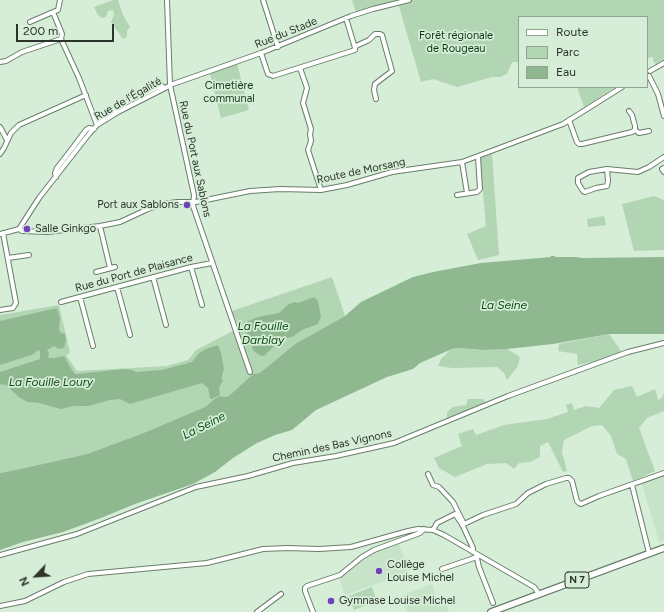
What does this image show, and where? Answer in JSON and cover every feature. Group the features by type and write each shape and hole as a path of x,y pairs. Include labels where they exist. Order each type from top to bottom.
{"main road":[{"name":"N 7","path":"491,612 664,548"}],"street":[{"path":"30,22 58,10 60,0"},
{"name":"Rue du Port aux Sablons","path":"167,0 170,85 194,195 193,206 250,372"},
{"path":"264,0 278,47"},
{"name":"Rue du Stade","path":"170,85 234,61 278,47 346,18 373,9 409,0"},
{"path":"53,12 62,34 62,39 86,95 96,127"},
{"path":"346,18 355,48"},
{"path":"261,53 267,72 270,76 276,76 354,50 356,46 369,40 375,34 380,34 382,35 392,71 375,84 374,90 376,99"},
{"path":"0,62 6,61 22,52 62,39"},
{"path":"664,63 649,70 651,74 648,77 658,94 664,116"},
{"path":"300,68 307,88 303,103 311,129 311,141 308,150 322,190"},
{"name":"Rue de l'Égalité","path":"19,229 45,190 96,127 118,112 170,85"},
{"name":"Route de Morsang","path":"19,229 22,231 47,232 100,226 120,222 163,204 193,201 250,191 274,189 322,190 347,185 392,172 462,162 478,157 517,140 546,131 569,120 620,88"},
{"path":"0,154 11,133 19,125 86,95"},
{"path":"628,111 632,115 635,130 639,133 649,131"},
{"path":"569,120 579,144 632,132 635,130"},
{"path":"0,127 7,140"},
{"path":"457,195 477,192 480,188 478,157"},
{"path":"607,169 607,186 585,192 582,191 578,183 578,178 589,172 607,169 638,172 649,168 664,157"},
{"path":"462,162 467,193"},
{"path":"664,168 662,169 664,172"},
{"path":"96,272 113,268 100,226"},
{"path":"0,310 13,308 16,303 2,234 19,229"},
{"path":"8,258 29,255"},
{"name":"Rue du Port de Plaisance","path":"62,302 191,267 212,263"},
{"path":"191,267 202,305"},
{"path":"153,277 166,325"},
{"path":"117,287 130,335"},
{"path":"80,297 93,346"},
{"name":"Chemin des Bas Vignons","path":"0,555 77,534 196,487 248,476 294,463 336,456 394,443 528,389 634,350 664,343"},
{"path":"462,525 483,515 516,504 528,493 546,484 566,478 569,478 572,481 577,501 580,504 664,473"},
{"path":"428,474 433,485 439,487 453,502 463,522 462,525"},
{"path":"632,485 649,553"},
{"path":"434,530 437,523 455,514 471,542 493,603"},
{"path":"312,612 305,590 307,586 340,575 362,557 374,550 420,533 424,529"},
{"path":"0,606 25,601 64,582 88,574 207,563 220,561 263,549 319,549 351,547 408,531 424,529 434,530 534,587 538,594"},
{"path":"442,569 475,554"},
{"path":"257,612 281,594"}],"shaded area":[{"path":"664,477 664,540 659,542 642,484"},
{"name":"Collège Louise Michel","path":"399,544 409,572 345,595 339,578 348,573 371,554"},
{"path":"432,584 439,603 445,601 449,612 407,612 401,596"}],"green space":[{"path":"113,0 118,0 123,15 130,27 127,31 127,37 123,39 111,22 114,15 113,10 108,11 106,17 102,18 98,15 94,7"},
{"name":"Forêt régionale de Rougeau","path":"352,0 664,0 664,59 656,64 653,61 653,57 648,58 648,16 518,16 518,62 512,62 507,74 457,87 433,79 421,82 398,3 356,13"},
{"name":"Cimetière communal","path":"237,63 249,110 221,118 210,74"},
{"path":"577,88 613,88 584,107"},
{"path":"492,154 499,255 478,260 467,234 486,226 480,158"},
{"path":"654,196 664,200 664,250 634,251 622,204"},
{"path":"604,216 606,225 588,227 587,219"},
{"path":"332,277 345,316 295,344 260,373 253,374 230,396 220,396 205,407 141,434 87,454 0,473 0,315 59,305 70,353 66,355 77,371 167,366 188,360 196,350 239,328 232,311"},
{"path":"609,334 621,351 615,357 578,365 577,354 558,351 559,344"},
{"path":"458,348 483,350 507,349 520,357 518,366 507,380 504,373 497,367 452,368 438,366 441,359 450,350"},
{"path":"632,386 637,397 655,389 658,400 662,398 664,393 664,411 647,418 639,428 655,471 633,481 626,459 617,454 611,436 602,425 592,426 564,440 562,452 567,471 563,472 548,442 540,446 540,457 530,462 519,463 514,469 506,463 487,464 455,477 439,468 434,458 462,446 458,434 473,429 476,435 504,425 547,419 568,412 566,405 572,403 574,410 586,406 599,408 614,390"},
{"path":"468,399 483,399 486,403 447,420 447,412 453,407 466,405"},
{"path":"372,587 377,601 354,610 349,596"}],"water":[{"name":"La Seine","path":"551,256 582,258 664,257 664,334 609,334 553,344 507,349 452,349 420,363 413,369 387,377 316,410 292,430 275,435 257,443 233,458 215,472 193,484 135,504 63,532 23,542 0,550 0,473 87,454 141,434 205,407 220,396 229,396 253,374 260,373 295,344 345,316 361,302 413,277 481,263"},
{"name":"La Fouille Darblay","path":"314,297 318,301 321,317 318,324 302,330 292,337 281,339 264,356 259,355 253,350 247,334 246,324 248,321 258,317 279,313 289,304 295,302 298,303"},
{"name":"La Fouille Loury","path":"57,308 60,318 59,330 61,333 65,334 66,340 64,348 59,349 54,346 47,350 49,353 48,358 64,356 75,374 123,369 136,372 162,370 192,362 198,354 206,349 218,345 224,369 221,379 223,380 219,388 220,395 212,399 210,398 208,388 202,383 130,404 120,399 88,406 74,406 61,409 39,403 28,402 20,398 6,385 0,384 0,372 40,359 40,351 38,350 34,354 0,365 0,321"}],"place":[{"name":"Port aux Sablons","path":"187,205"},
{"name":"Salle Ginkgo","path":"27,229"},
{"name":"Collège Louise Michel","path":"379,571"},
{"name":"Gymnase Louise Michel","path":"331,601"}]}
